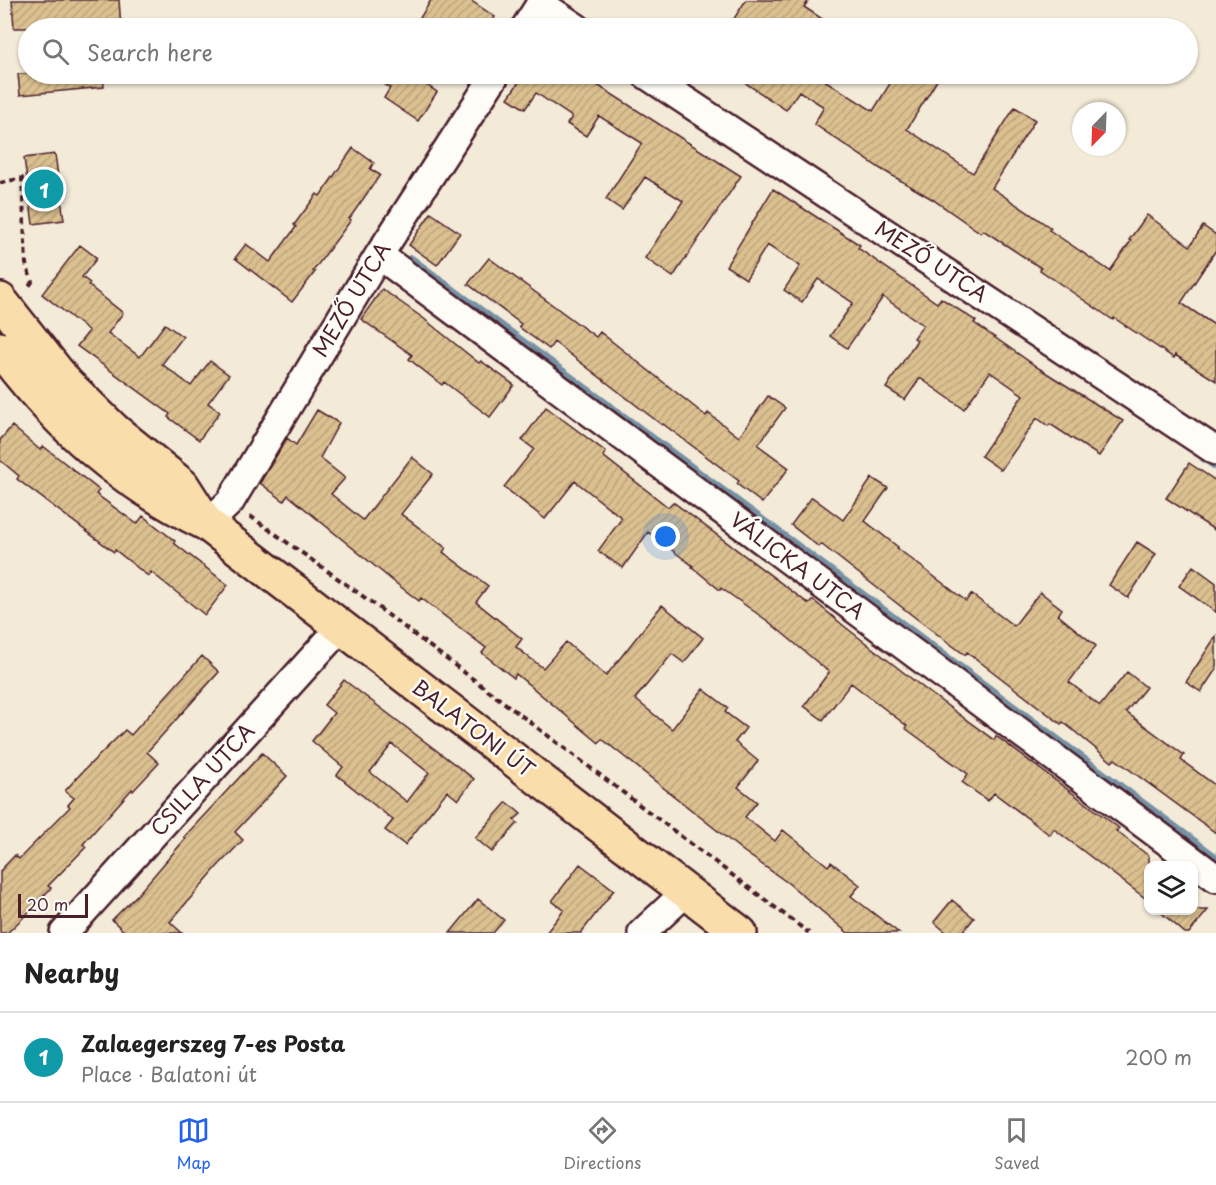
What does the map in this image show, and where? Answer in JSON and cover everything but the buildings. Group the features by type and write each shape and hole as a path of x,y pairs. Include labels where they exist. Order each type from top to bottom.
{"main road":[{"name":"BALATONI ÚT","path":"0,300 66,383 114,430 182,485 207,524"},
{"name":"BALATONI ÚT","path":"3,361 44,405 124,476 168,505 207,524 740,933"}],"street":[{"path":"532,18 542,2 564,18"},
{"name":"MEZŐ UTCA","path":"207,524 230,501 379,255 490,84"},
{"name":"MEZŐ UTCA","path":"660,84 1216,451"},
{"name":"VÁLICKA UTCA","path":"379,255 1216,878"},
{"name":"CSILLA UTCA","path":"64,933 341,627"},
{"path":"642,933 686,892"}],"path":[{"path":"0,183 22,178 26,264 32,282"},
{"path":"230,501 371,602 809,933"}],"waterway":[{"path":"411,258 1216,857"},
{"path":"1203,458 1216,467"}],"place":[{"name":"Zalaegerszeg 7-es Posta","path":"44,189"}]}
